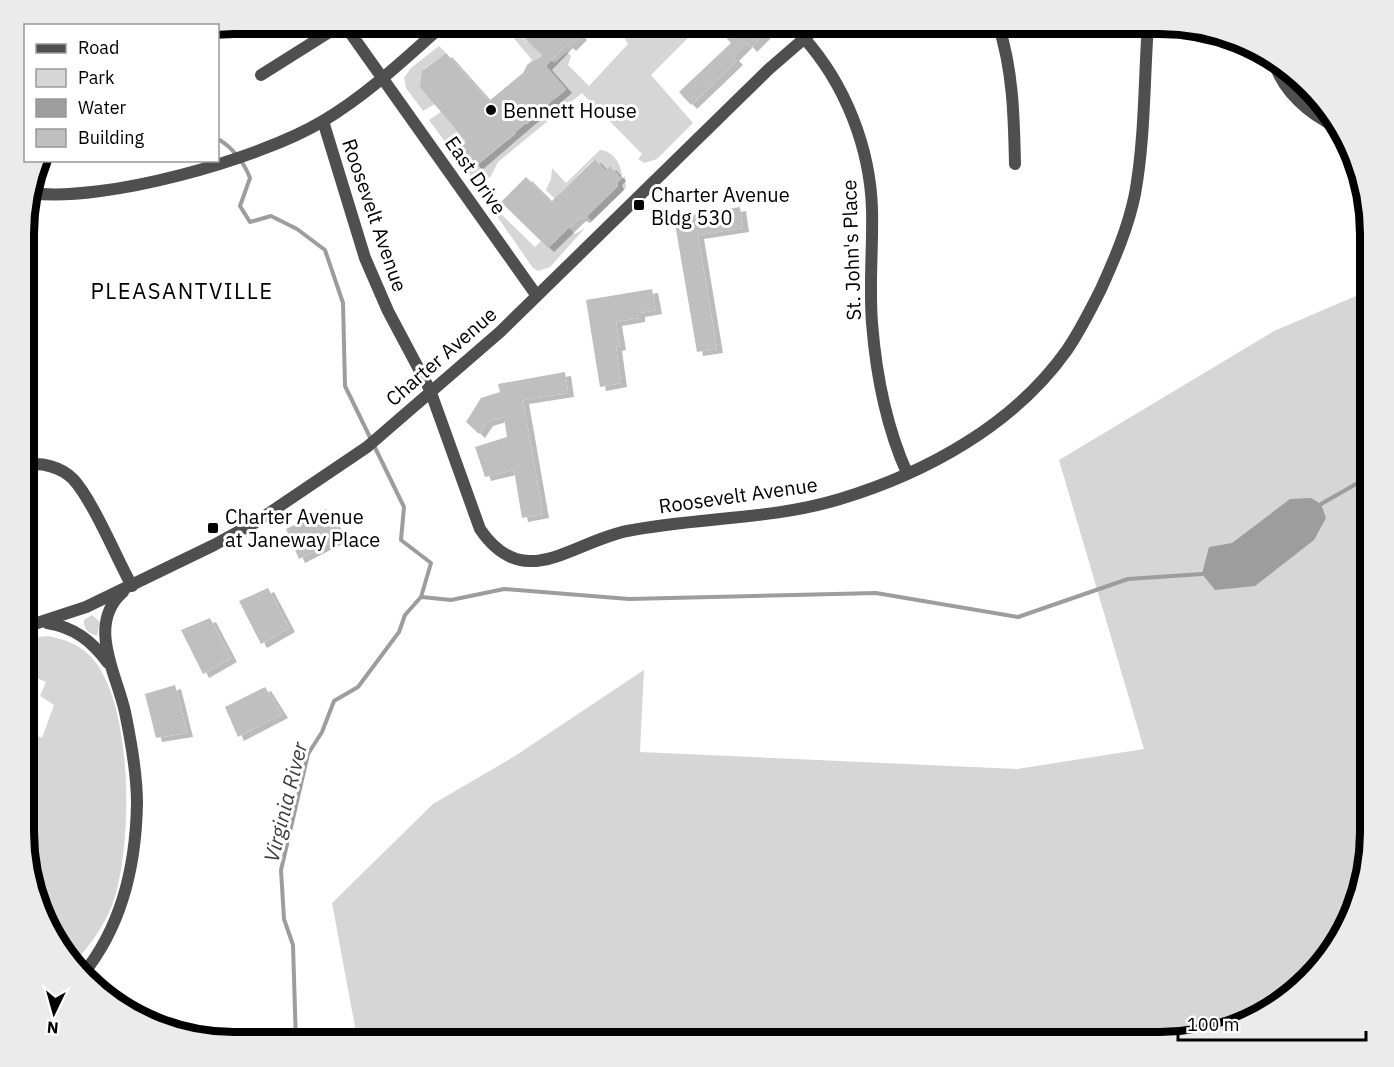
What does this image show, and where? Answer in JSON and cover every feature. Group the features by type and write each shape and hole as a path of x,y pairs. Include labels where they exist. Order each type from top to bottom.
{"street":[{"path":"261,75 327,34"},
{"name":"East Drive","path":"351,34 537,296"},
{"path":"39,193 99,190 177,176 251,153 323,121 432,34"},
{"name":"Charter Avenue","path":"35,625 75,612 132,586 256,522 367,447 430,390 500,332 769,69 808,35"},
{"path":"1001,35 1008,64 1014,114 1015,164"},
{"name":"Roosevelt Avenue","path":"323,121 365,258 388,311 430,390 480,528 492,546 500,552 528,562 556,558 625,531 772,514 839,500 940,459 989,427 1038,385 1067,350 1089,313 1113,264 1135,193 1147,35"},
{"name":"St. John's Place","path":"804,38 822,58 844,95 868,168 872,206 872,321 876,355 883,401 896,449 907,473"},
{"path":"1283,77 1293,95 1325,121"},
{"path":"34,466 56,467 73,479 85,495 132,586 112,606 106,625 108,664"},
{"path":"43,623 68,628 82,635 97,648 108,664 124,709 130,739 137,801 133,862 117,916 105,942 87,968"}],"green space":[{"path":"511,34 525,34 523,38 555,63 567,52 571,56 568,65 589,86 628,44 622,34 692,34 651,75 693,123 657,159 644,163 638,159 642,154 582,93 498,162 491,176 477,185 429,120 441,112 466,142 460,152 476,166 516,134 514,132 524,123 526,125 546,108 544,105 554,96 556,98 566,90 535,61 527,65 532,60"},
{"path":"439,46 446,53 424,69 435,104 423,111 406,88 404,78 411,68"},
{"path":"1293,85 1310,102 1298,93"},
{"path":"600,150 616,159 622,175 620,177 610,167 606,171 596,160 593,160 560,193 563,207 546,190 551,179 552,168 566,183"},
{"path":"625,176 626,188 592,221 587,216 618,186"},
{"path":"492,209 497,210 535,247 541,241 546,247 556,241 566,224 575,234 585,228 550,267 538,271 533,268"},
{"path":"1360,294 1358,859 1353,885 1339,921 1326,944 1292,983 1271,999 1248,1012 1212,1026 1186,1031 356,1032 332,903 433,804 515,756 644,670 640,752 1017,769 1144,749 1059,460 1274,331"},
{"path":"92,615 100,622 97,636 84,626 84,620"},
{"path":"48,636 66,641 77,646 92,658 105,679 115,706 122,738 126,806 121,869 109,913 99,931 79,957 55,921 41,885 36,859 35,735 42,738 54,705 40,696 46,682 35,677 35,637"}],"water":[{"path":"1311,498 1321,504 1326,518 1314,540 1255,586 1215,590 1202,574 1209,547 1232,543 1290,499"}],"building":[{"name":"Bennett House","path":"525,34 581,36 570,47 567,44 546,66 566,89 476,166 460,147 466,142 420,87 422,71 446,53 489,101 523,73 527,65 543,56 523,37"},
{"path":"723,35 764,35 751,48 747,43 733,57 737,61 691,105 679,92 731,43"},
{"path":"595,159 606,171 610,166 620,177 616,181 618,186 584,219 580,217 548,248 501,202 526,177 551,202"},
{"path":"740,207 743,228 698,235 717,349 697,352 674,218"},
{"path":"652,289 656,310 639,313 639,318 616,322 620,346 616,347 621,383 600,387 586,300"},
{"path":"565,372 568,393 523,400 543,514 522,518 514,470 485,477 475,447 507,437 504,417 487,422 479,434 466,422 481,398 500,392 498,384"},
{"path":"326,509 342,537 299,559 286,529"},
{"path":"268,588 289,628 261,644 239,601"},
{"path":"210,618 231,658 203,674 181,630"},
{"path":"175,685 187,733 156,738 145,694"},
{"path":"265,687 282,714 238,737 225,707"}],"waterway":[{"name":"Virginia River","path":"219,140 237,156 250,178 240,206 250,222 271,216 297,229 325,250 343,303 345,386 404,507 401,540 431,563 421,597 405,615 399,632 358,687 334,701 322,732 308,754 281,870 284,919 293,945 296,1032"},
{"path":"1321,504 1360,482"},
{"path":"422,597 451,600 504,589 629,599 876,593 1018,617 1128,579 1202,574"}],"place":[{"name":"Bennett House","path":"491,110"},
{"name":"Charter Avenue Bldg 530","path":"639,205"},
{"name":"Charter Avenue at Janeway Place","path":"213,528"}],"district":[{"name":"PLEASANTVILLE","path":"182,290"}]}
